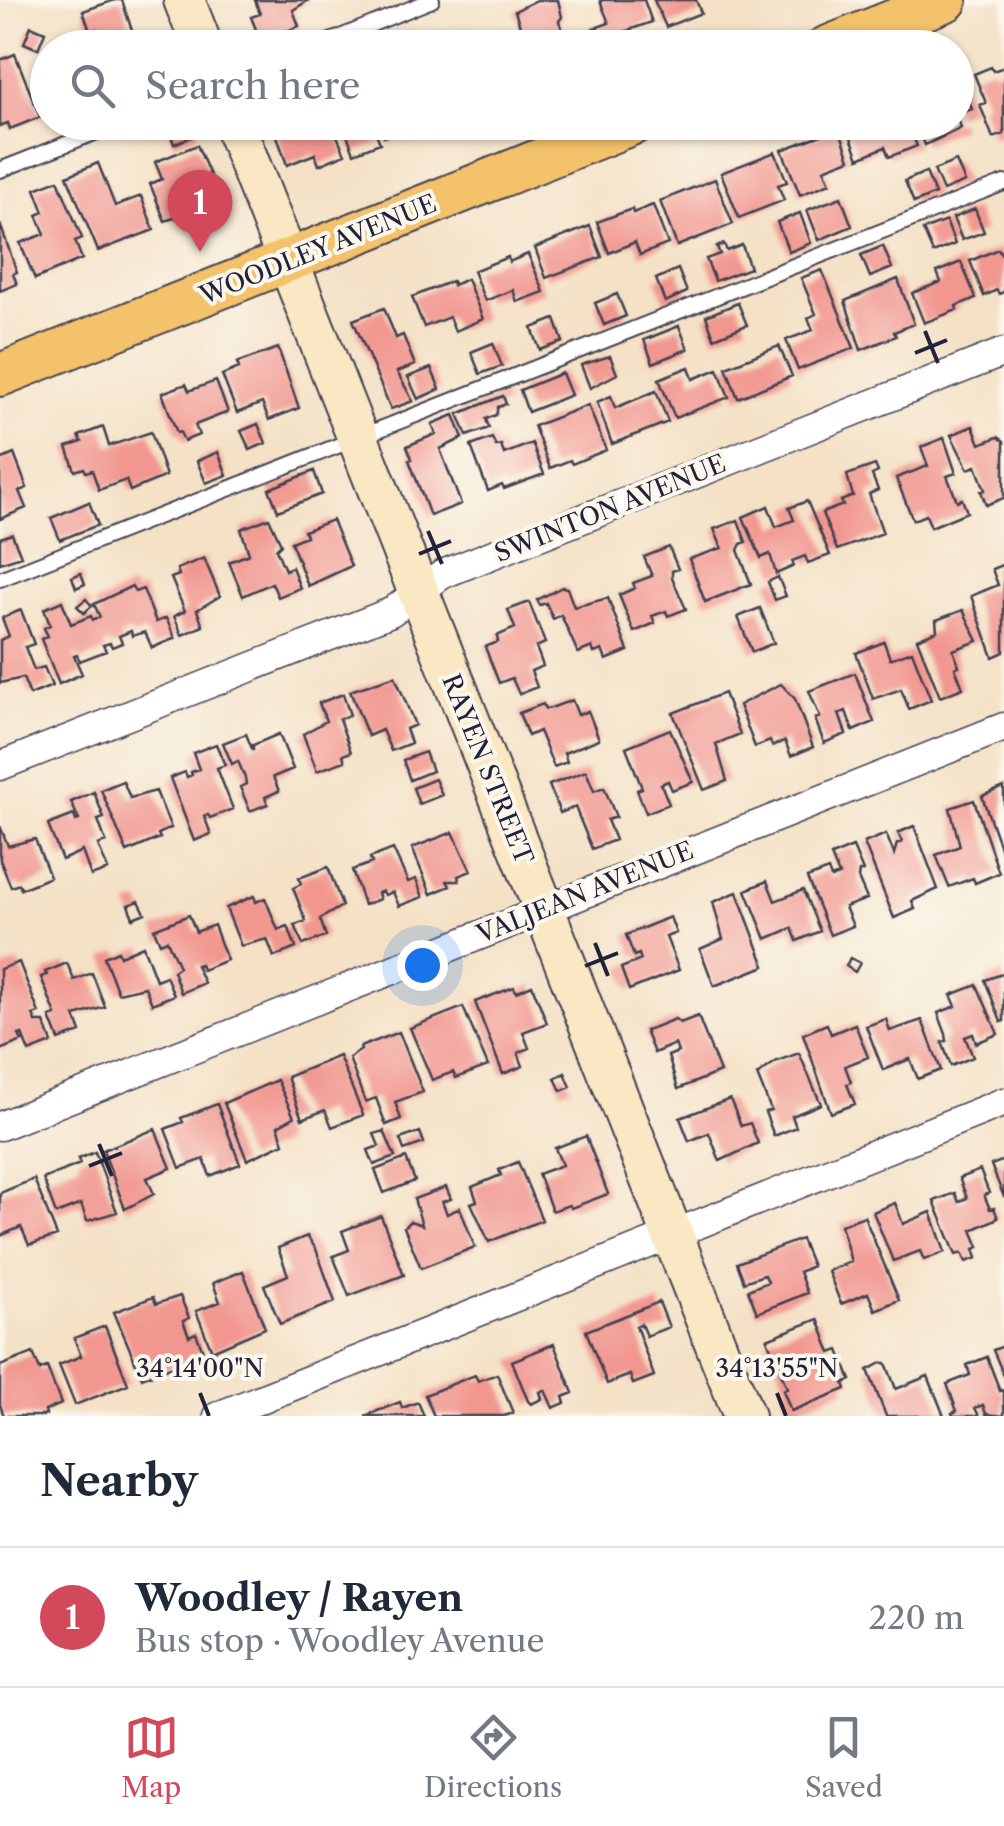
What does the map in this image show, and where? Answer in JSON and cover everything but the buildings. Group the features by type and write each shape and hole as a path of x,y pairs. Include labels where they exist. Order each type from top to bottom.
{"main road":[{"path":"871,30 946,0"},
{"name":"WOODLEY AVENUE","path":"0,375 591,140"}],"street":[{"path":"184,0 196,30"},
{"name":"RAYEN STREET","path":"240,140 744,1416"},
{"name":"SWINTON AVENUE","path":"0,766 391,612 442,574 1004,352"},
{"name":"VALJEAN AVENUE","path":"0,1126 1004,727"},
{"path":"218,1416 1004,1102"}],"lane":[{"path":"358,30 432,0"},
{"path":"0,170 76,140"},
{"path":"0,579 1004,183"}],"place":[{"name":"Woodley / Rayen","path":"200,252"}]}
